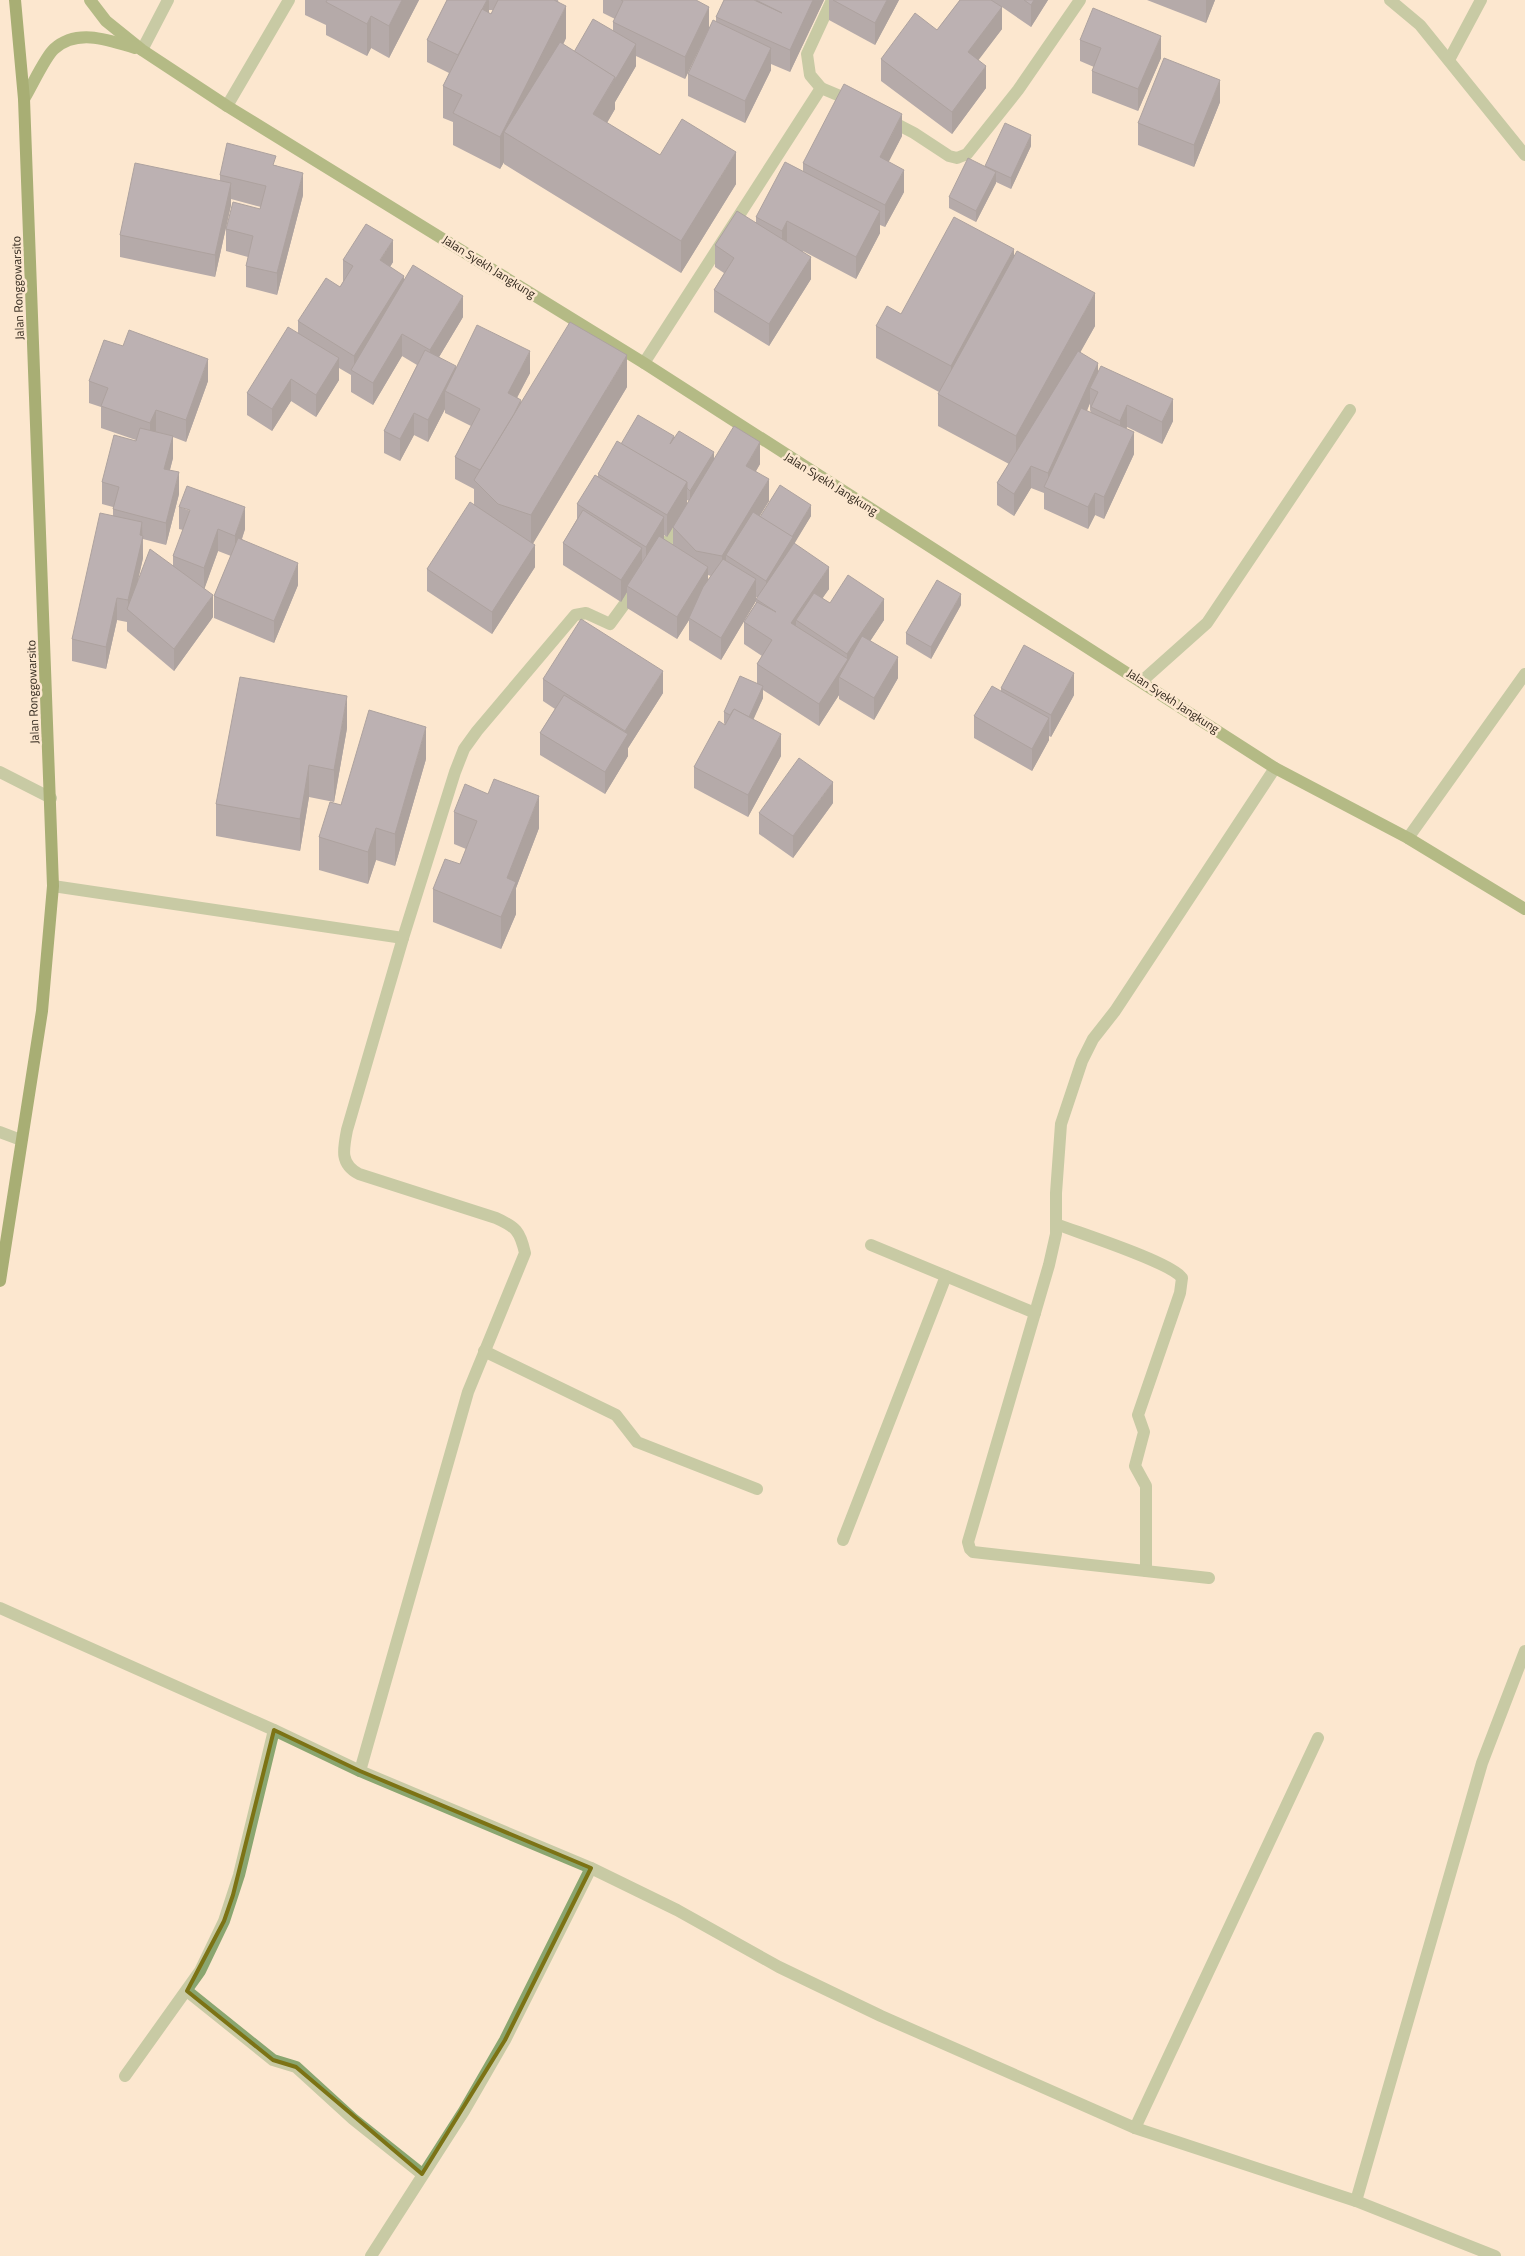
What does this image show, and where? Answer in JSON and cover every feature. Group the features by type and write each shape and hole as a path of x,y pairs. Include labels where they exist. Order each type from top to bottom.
{"main road":[{"name":"Jalan Ronggowarsito","path":"0,1281 42,1011 53,886 24,100 16,0"},
{"path":"90,0 106,21 142,50"},
{"path":"24,100 53,50 69,40 84,37 101,38 142,50"},
{"name":"Jalan Syekh Jangkung","path":"142,50 227,106 644,363 741,432 1142,681 1275,768 1408,838 1525,909"}],"street":[{"path":"142,50 168,0"},
{"path":"227,106 289,0"},
{"path":"832,0 807,54 810,75 820,88 870,110 914,133 949,156 957,158 967,154 1018,90 1080,0"},
{"path":"1390,0 1420,25 1525,155"},
{"path":"1449,60 1481,0"},
{"path":"644,363 820,88"},
{"path":"1142,681 1207,623 1350,410"},
{"path":"360,1771 468,1392 525,1253 522,1239 514,1226 496,1218 359,1174 349,1169 344,1159 347,1130 443,807 464,749 575,615 586,613 610,624 689,509"},
{"path":"1408,838 1525,674"},
{"path":"1209,1578 973,1552 968,1542 1050,1265 1056,1224 1061,1124 1082,1061 1093,1039 1115,1011 1275,768"},
{"path":"0,772 51,798"},
{"path":"53,886 403,938"},
{"path":"0,1132 21,1140"},
{"path":"1056,1224 1155,1263 1178,1273 1182,1278 1180,1293 1138,1416 1144,1432 1135,1466 1146,1486 1146,1571"},
{"path":"871,1245 1035,1312"},
{"path":"843,1540 946,1276"},
{"path":"484,1351 616,1415 637,1442 757,1489"},
{"path":"0,1608 274,1730 360,1771 591,1868 677,1910 779,1967 881,2016 1135,2128 1356,2201 1495,2256"},
{"path":"1356,2201 1482,1763 1525,1651"},
{"path":"125,2076 200,1971 224,1921 233,1895 274,1730"},
{"path":"1135,2128 1318,1738"},
{"path":"371,2256 464,2111 505,2040 591,1868"},
{"path":"187,1991 273,2060 296,2067 353,2119 422,2174"}],"highlighted area":[{"path":"274,1730 360,1771 591,1868 505,2040 422,2174 296,2067 273,2060 187,1991 224,1921 233,1895"}],"building":[{"path":"327,0 402,0 389,26 371,16 367,24 326,2"},
{"path":"447,0 487,0 458,55 427,40"},
{"path":"498,0 554,0 566,6 500,137 453,113 462,95 443,86 482,9 491,14"},
{"path":"621,0 696,0 709,7 685,57 613,22 623,1"},
{"path":"724,0 754,0 782,13 756,0 813,0 790,50 716,17"},
{"path":"833,0 887,0 875,23"},
{"path":"960,0 991,0 1002,7 968,52 986,66 952,112 881,59 915,13 937,30"},
{"path":"1024,0 1034,0 1031,5"},
{"path":"1093,8 1161,36 1138,89 1092,71 1101,48 1080,40"},
{"path":"593,19 636,44 615,80 615,77 574,52"},
{"path":"713,20 771,48 745,101 688,74"},
{"path":"560,42 615,77 593,114 660,155 682,119 736,152 681,241 504,132"},
{"path":"1164,58 1220,80 1194,145 1138,123"},
{"path":"844,84 902,114 880,157 904,170 885,205 803,163"},
{"path":"1005,123 1031,135 1011,178 985,166"},
{"path":"227,143 276,156 273,165 303,173 277,273 246,266 253,236 226,229 233,202 260,209 266,186 220,175"},
{"path":"968,158 996,172 976,211 949,197"},
{"path":"785,162 880,211 856,257 787,221 782,231 756,217"},
{"path":"135,163 231,183 215,255 120,235"},
{"path":"737,211 811,257 769,324 714,290 734,258 715,245"},
{"path":"954,217 1014,249 951,366 876,326 887,306 901,314"},
{"path":"366,224 393,240 380,260 404,276 354,356 298,321 326,278 340,287 353,266 343,260"},
{"path":"1017,251 1095,293 1016,436 938,394"},
{"path":"413,265 463,296 430,350 402,334 373,383 351,370"},
{"path":"570,322 627,355 531,515 498,504 474,480"},
{"path":"477,325 530,351 508,393 521,400 480,470 455,457 480,409 445,391"},
{"path":"288,327 339,358 316,395 291,379 272,409 247,393"},
{"path":"129,330 208,359 186,420 156,410 150,423 101,406 108,388 89,381 104,340 123,346"},
{"path":"425,350 456,366 428,420 414,413 400,439 384,431"},
{"path":"1078,351 1098,363 1048,473 1031,466 1014,494 997,483"},
{"path":"1101,366 1173,399 1162,422 1127,405 1120,421 1091,407 1098,392 1090,388"},
{"path":"1081,408 1134,432 1104,497 1095,493 1088,507 1044,487"},
{"path":"638,415 674,436 670,444 679,431 714,452 690,491 687,488 687,482 621,444"},
{"path":"734,426 760,442 746,466 769,479 722,556 696,551 673,527"},
{"path":"140,428 173,436 164,469 179,472 166,523 113,509 119,487 102,482 114,435 136,441"},
{"path":"617,441 687,482 667,515 598,474"},
{"path":"595,475 664,517 646,547 577,504"},
{"path":"780,485 811,505 792,537 760,517"},
{"path":"187,486 245,507 235,536 218,529 204,568 173,556 190,510 179,507"},
{"path":"470,502 535,545 492,612 427,569"},
{"path":"583,510 642,548 621,580 563,543"},
{"path":"753,512 793,537 766,581 726,555"},
{"path":"100,513 142,522 140,535 143,536 128,600 117,598 106,647 72,639"},
{"path":"659,536 708,567 677,617 627,586"},
{"path":"238,538 298,563 274,621 214,596"},
{"path":"794,543 829,567 791,623 848,659 819,704 757,664 772,640 744,622 757,602 776,612 756,599"},
{"path":"150,549 213,595 174,649 127,609"},
{"path":"723,559 756,579 721,638 689,618 703,587"},
{"path":"848,575 884,599 847,654 796,620 814,593 830,603"},
{"path":"937,580 961,594 931,647 906,633"},
{"path":"581,619 663,671 625,731 543,679"},
{"path":"862,636 898,657 874,698 839,677"},
{"path":"1024,645 1074,673 1051,715 1001,688"},
{"path":"740,676 763,686 749,717 734,709 730,715 724,712"},
{"path":"240,677 347,696 334,770 309,765 300,819 216,804"},
{"path":"992,686 1049,718 1032,749 974,716"},
{"path":"564,695 628,734 605,772 540,733"},
{"path":"734,709 781,734 748,795 694,767 719,721 725,725"},
{"path":"369,710 426,727 395,834 376,828 368,852 319,837 330,802 341,805"},
{"path":"799,758 833,782 793,836 759,813"},
{"path":"494,779 539,796 507,878 516,882 501,917 433,889 445,859 460,864 477,821 454,812 465,784 488,794"}]}
